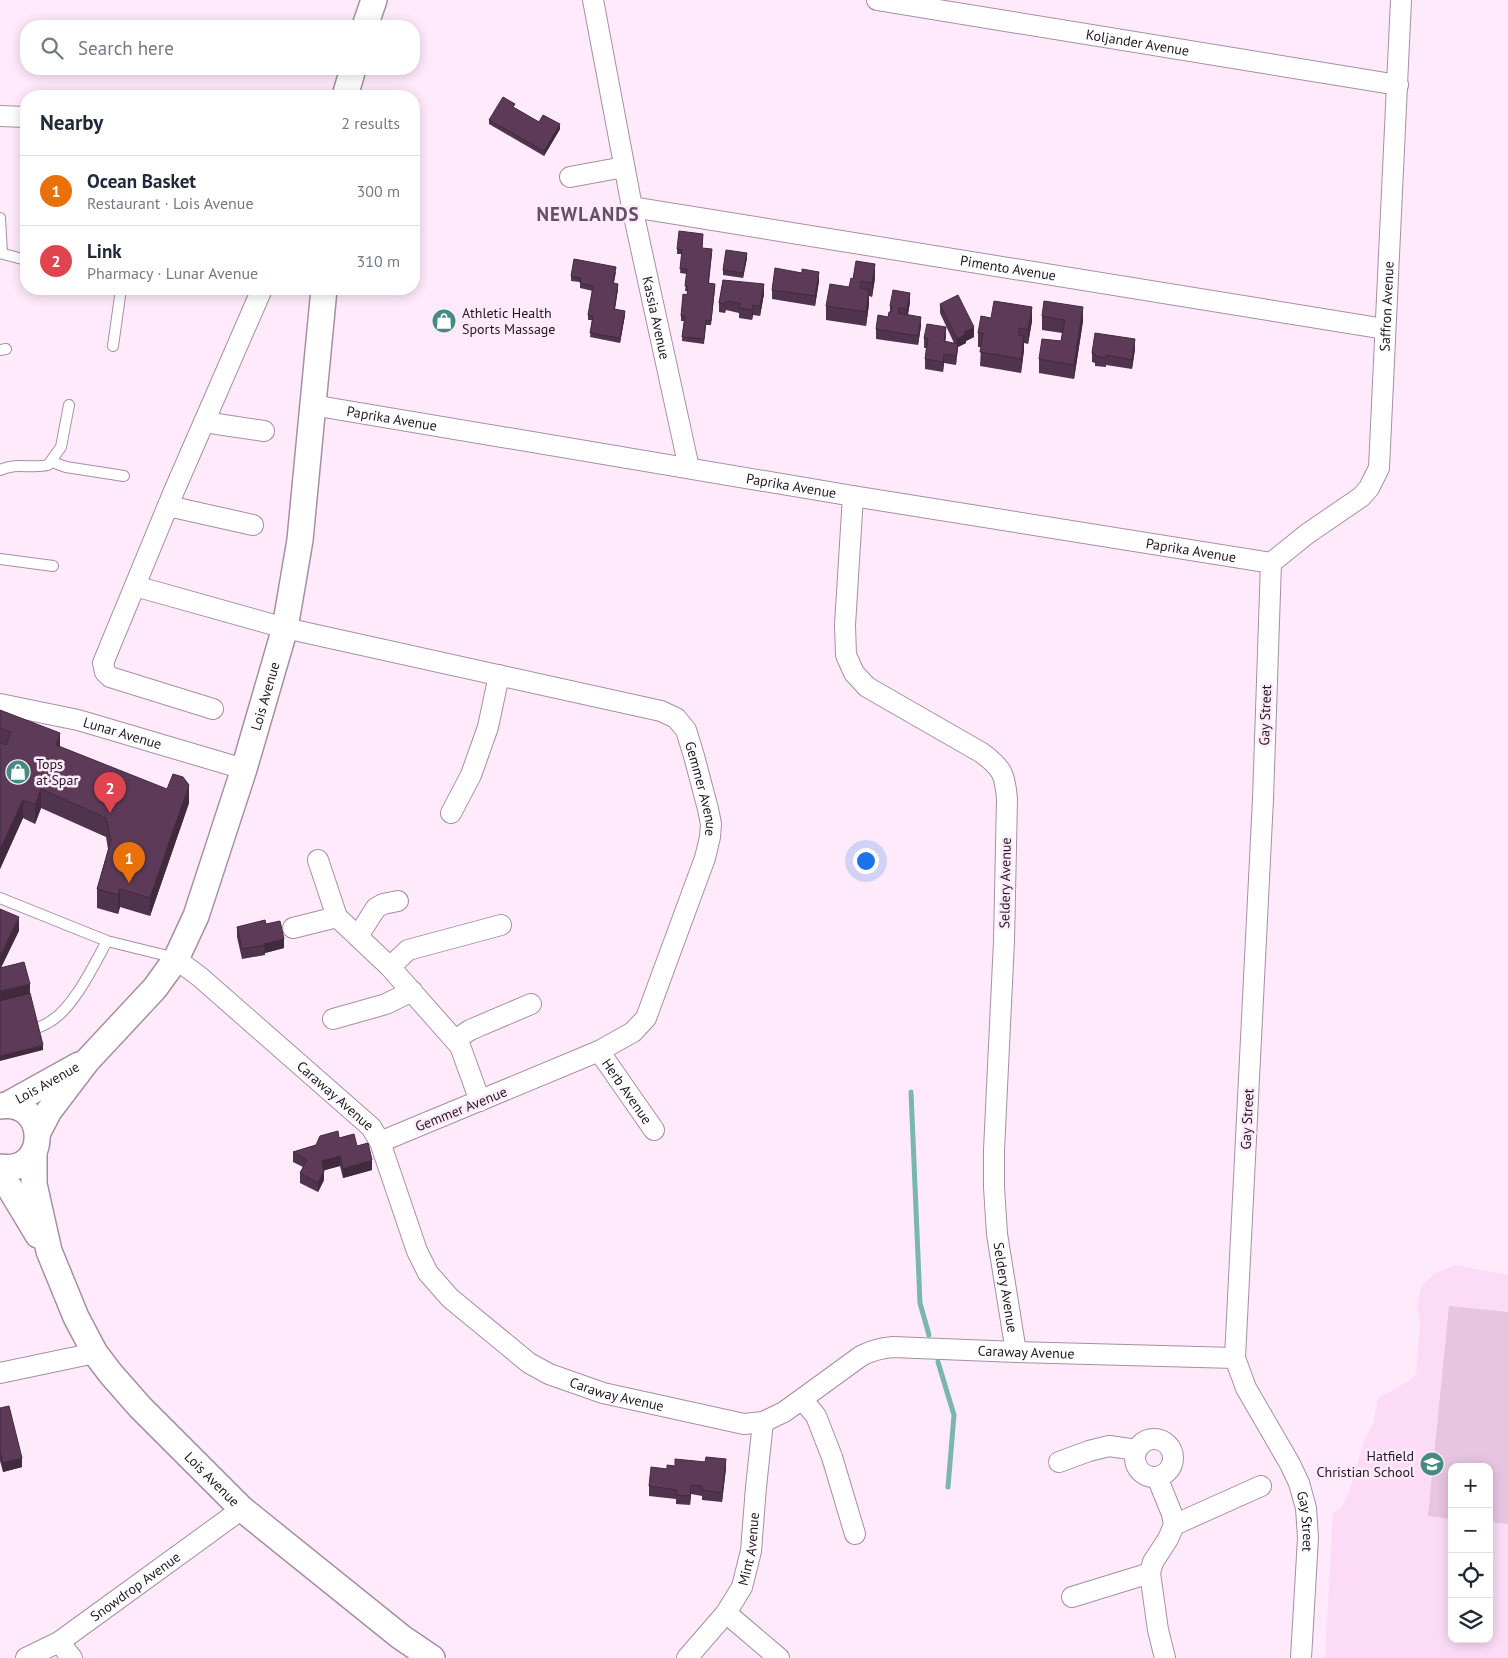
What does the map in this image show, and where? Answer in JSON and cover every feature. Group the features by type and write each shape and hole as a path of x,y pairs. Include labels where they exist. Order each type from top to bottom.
{"street":[{"path":"367,20 374,0"},
{"name":"Kassia Avenue","path":"593,0 632,207 689,468"},
{"name":"Koljander Avenue","path":"877,0 1398,85"},
{"name":"Saffron Avenue","path":"1271,563 1307,534 1361,497 1373,482 1379,468 1401,0"},
{"path":"347,90 351,75"},
{"path":"0,116 20,117"},
{"path":"570,177 624,166"},
{"name":"Pimento Avenue","path":"632,207 1385,329"},
{"path":"214,709 110,677 105,672 103,663 168,506 259,295"},
{"name":"Lois Avenue","path":"48,1251 34,1184 36,1142 49,1111 88,1061 155,988 176,959 196,916 244,769 285,628 300,540 323,295"},
{"name":"Paprika Avenue","path":"312,405 853,496 1271,563"},
{"path":"204,422 264,431"},
{"name":"Seldery Avenue","path":"853,496 845,625 846,655 854,674 867,687 982,753 997,764 1005,780 1007,799 1004,941 994,1150 994,1187 997,1234 1016,1352"},
{"path":"168,506 253,525"},
{"name":"Gay Street","path":"1271,563 1263,799 1235,1358 1246,1388 1296,1477 1306,1508 1308,1538 1301,1658"},
{"name":"Gemmer Avenue","path":"135,586 285,628 661,711 676,718 686,730 708,809 711,824 710,837 705,858 646,1018 633,1032 599,1051 380,1142"},
{"path":"451,813 471,775 483,743 499,675"},
{"name":"Lunar Avenue","path":"0,704 78,720 244,769"},
{"path":"318,860 337,917 390,967 455,1040 461,1048 480,1101"},
{"path":"358,936 376,908 383,904 398,901"},
{"path":"293,928 337,917"},
{"path":"390,967 408,950 501,925"},
{"name":"Caraway Avenue","path":"176,959 200,977 365,1120 380,1142 414,1243 428,1273 450,1298 529,1363 549,1374 604,1393 744,1424 763,1422 784,1412 861,1356 872,1350 893,1346 1016,1352 1235,1358"},
{"path":"333,1019 386,1004 412,991"},
{"path":"455,1040 470,1030 531,1004"},
{"name":"Herb Avenue","path":"599,1051 654,1130"},
{"name":"Lois Avenue","path":"3,1105 88,1061"},
{"path":"0,1167 14,1167 22,1164 29,1159 36,1142 36,1125 27,1113 21,1108 3,1105"},
{"name":"Lois Avenue","path":"0,1172 48,1251 76,1317 95,1353 140,1407 242,1509 401,1637 432,1658"},
{"path":"0,1374 95,1353"},
{"path":"802,1399 816,1416 832,1457 855,1534"},
{"name":"Mint Avenue","path":"687,1658 726,1614 742,1587 751,1551 763,1422"},
{"path":"1151,1439 1157,1439 1168,1445 1171,1451 1172,1463 1165,1473 1157,1477 1147,1476 1138,1468 1135,1456 1136,1450 1140,1445 1151,1439"},
{"path":"1059,1462 1109,1446 1136,1450"},
{"path":"1157,1477 1172,1514 1174,1525 1168,1539 1152,1562 1150,1573 1158,1630 1165,1658"},
{"path":"1174,1525 1261,1486"},
{"name":"Snowdrop Avenue","path":"26,1658 66,1650 242,1509"},
{"path":"1072,1597 1150,1573"},
{"path":"726,1614 779,1658"}],"lane":[{"path":"0,218 1,253 20,258"},
{"path":"113,346 120,295"},
{"path":"0,470 14,465 44,466 52,462 61,448 69,405"},
{"path":"52,462 66,467 124,476"},
{"path":"0,559 53,566"},
{"path":"0,898 107,941 176,959"},
{"path":"37,1028 65,1010 107,941"}],"shaded area":[{"name":"Hatfield Christian School","path":"1455,1265 1508,1275 1508,1658 1325,1658 1333,1512 1341,1508 1348,1495 1364,1441 1373,1424 1378,1398 1409,1381 1416,1374 1420,1325 1417,1306 1422,1285 1436,1273"},
{"path":"1449,1306 1508,1312 1508,1524 1493,1522 1493,1463 1448,1463 1448,1518 1428,1516"}],"building":[{"path":"503,97 515,104 513,107 539,122 543,115 560,124 544,151 489,120"},
{"path":"679,231 703,234 702,248 712,249 708,283 715,284 711,321 706,320 704,339 682,337 685,316 681,316 683,294 687,295 688,286 685,286 687,269 680,269 682,250 677,249"},
{"path":"726,250 747,253 743,273 723,270"},
{"path":"574,259 616,267 613,283 618,284 614,309 625,311 620,338 590,333 593,316 588,315 593,286 580,283 581,278 571,276"},
{"path":"856,261 875,264 872,283 861,281 860,288 869,290 866,312 826,306 830,284 849,287 851,278 853,279"},
{"path":"775,268 802,273 802,269 819,272 815,296 772,290"},
{"path":"723,280 764,284 760,306 753,305 752,310 739,308 740,303 726,301 725,304 719,303"},
{"path":"893,290 910,293 907,309 899,308 898,313 921,317 918,336 876,329 878,315 888,317 889,312 891,312 892,306 890,306"},
{"path":"958,295 974,327 964,332 966,334 957,339 940,304"},
{"path":"994,301 1032,307 1028,330 1019,328 1018,335 1024,336 1021,359 980,352 983,333 978,333 981,316 991,318"},
{"path":"1044,301 1083,307 1074,365 1039,359 1042,339 1061,341 1065,320 1042,316"},
{"path":"927,324 946,327 944,341 958,344 956,356 944,354 943,362 925,359 928,339 924,338"},
{"path":"1095,333 1135,339 1132,360 1106,355 1106,358 1095,356 1092,353"},
{"path":"0,710 60,733 56,745 167,789 173,774 183,777 189,785 150,898 120,889 118,895 97,889 111,841 106,818 41,789 35,805 23,800 0,850 0,742 6,745 11,732 0,728"},
{"path":"0,909 19,917 0,956"},
{"path":"265,920 266,924 280,921 284,939 242,949 237,927"},
{"path":"24,962 30,984 0,991 0,968"},
{"path":"30,993 43,1045 0,1056 0,1001"},
{"path":"338,1131 339,1138 354,1134 357,1146 368,1143 372,1160 343,1169 340,1156 322,1161 324,1171 318,1183 300,1173 307,1160 293,1152 316,1145 320,1136"},
{"path":"9,1406 22,1458 3,1463 0,1452 0,1408"},
{"path":"706,1457 726,1459 722,1493 702,1490 702,1486 691,1485 690,1496 676,1495 677,1490 649,1486 651,1467 667,1469 667,1465 675,1466 675,1459 705,1462"}],"waterway":[{"path":"911,1092 920,1303 929,1335"},
{"path":"938,1362 954,1415 948,1487"}],"place":[{"name":"Athletic Health Sports Massage","path":"444,321"},
{"name":"Tops at Spar","path":"18,772"},
{"name":"Link","path":"110,813"},
{"name":"Ocean Basket","path":"129,883"},
{"name":"Hatfield Christian School","path":"1432,1464"}],"district":[{"name":"NEWLANDS","path":"588,214"}]}
